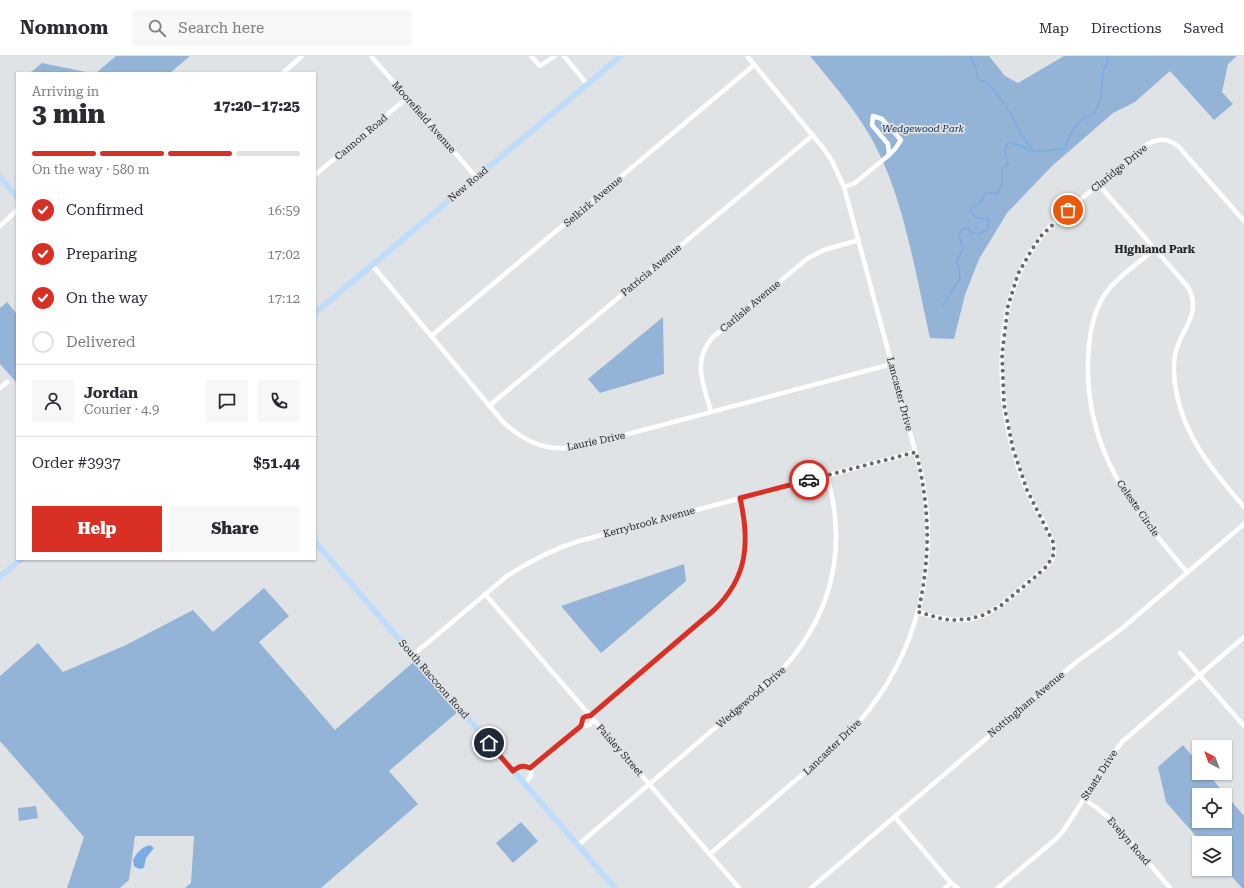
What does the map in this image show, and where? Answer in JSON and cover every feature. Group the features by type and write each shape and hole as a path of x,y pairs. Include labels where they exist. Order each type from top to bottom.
{"street":[{"path":"284,72 302,56"},
{"name":"Moorefield Avenue","path":"371,56 476,177"},
{"path":"531,56 540,66 555,56"},
{"path":"564,56 587,84"},
{"name":"New Road","path":"316,311 621,56"},
{"name":"Lancaster Drive","path":"710,854 832,750 857,724 878,698 894,673 908,641 918,612 927,564 928,524 924,487 916,452 844,187 832,161 813,135 747,56"},
{"name":"Selkirk Avenue","path":"431,336 754,65"},
{"name":"Cannon Road","path":"316,175 407,98"},
{"path":"844,187 855,182 889,155 895,149 900,140 882,119 873,116 872,125 888,144 889,155"},
{"name":"Patricia Avenue","path":"490,406 813,135"},
{"name":"Claridge Drive","path":"918,612 943,619 953,620 970,619 983,615 999,607 1036,576 1047,566 1053,556 1054,544 1025,484 1017,462 1009,433 1004,405 1003,384 1002,354 1008,306 1014,285 1031,251 1041,236 1053,223 1146,145 1156,140 1169,141 1175,144 1244,221"},
{"path":"0,177 16,196"},
{"path":"1099,185 1188,287 1193,298 1192,315 1179,342 1174,361 1175,385 1182,414 1192,437 1203,456 1244,507"},
{"path":"0,226 16,211"},
{"name":"Carlisle Avenue","path":"711,412 700,369 701,357 708,342 808,258 824,250 859,240"},
{"name":"Celeste Circle","path":"1155,249 1113,285 1098,306 1093,319 1088,348 1089,392 1098,435 1114,473 1141,516 1187,572"},
{"name":"Laurie Drive","path":"372,265 504,422 520,436 539,445 564,448 583,446 892,364"},
{"path":"0,388 7,382"},
{"name":"Kerrybrook Avenue","path":"413,655 507,576 524,565 562,546 916,452"},
{"name":"Wedgewood Drive","path":"578,845 777,675 798,652 812,631 820,614 833,575 836,539 835,516 827,475"},
{"path":"530,768 581,726 583,718 590,716 714,610 728,593 739,572 745,547 746,532 740,498"},
{"name":"Nottingham Avenue","path":"811,888 1075,663 1120,630 1244,524"},
{"name":"South Raccoon Road","path":"316,543 615,888"},
{"path":"0,577 20,560"},
{"name":"Paisley Street","path":"485,594 739,888"},
{"name":"Staatz Drive","path":"998,888 1056,839 1123,741 1244,637"},
{"path":"1180,652 1244,726"},
{"path":"581,726 588,726 592,723 590,716"},
{"path":"513,771 520,766 527,766 530,768"},
{"path":"525,784 531,776 530,768"},
{"name":"Evelyn Road","path":"1084,799 1114,822 1170,888"},
{"path":"895,817 951,883 958,888"},
{"path":"945,888 951,883"}],"green space":[{"path":"116,56 190,56 171,72 97,72"},
{"name":"Wedgewood Park","path":"810,56 989,56 1005,76 1018,83 1064,56 1237,56 1228,64 1222,92 1233,104 1214,120 1170,71 1135,102 1113,113 1052,166 1007,213 979,259 965,295 954,339 930,338 906,229 889,175 864,126 845,99"},
{"path":"42,63 86,72 31,72"},
{"path":"7,302 16,313 16,382 0,364 0,308"},
{"path":"663,317 664,374 600,393 588,379"},
{"path":"684,564 686,581 601,653 561,606"},
{"path":"264,588 289,616 259,642 335,730 417,659 460,710 389,771 418,804 321,888 185,888 191,883 194,836 135,836 129,880 120,888 67,888 84,837 0,741 0,676 38,643 63,672 126,645 193,610 213,632"},
{"path":"1183,745 1192,756 1192,780 1213,780 1220,788 1192,788 1192,828 1232,828 1232,802 1244,816 1244,888 1242,888 1231,876 1232,836 1196,836 1166,802 1158,767"},
{"path":"36,806 38,818 19,821 18,808"},
{"path":"521,822 538,841 513,863 496,843"}],"shaded area":[{"path":"150,845 154,848 146,858 144,868 139,869 134,866 133,860 136,855 140,850"}],"waterway":[{"path":"970,56 975,65 978,79 988,83 1006,106 1025,140 1034,152 1064,149 1075,127 1083,119 1095,113 1102,93 1102,75 1109,56"},
{"path":"943,305 960,279 957,261 963,249 959,235 962,229 967,228 972,233 979,234 987,230 989,224 988,219 976,218 970,210 980,202 986,193 996,193 1001,188 1002,168 1008,165 1005,151 1008,142 1020,145 1034,152"}],"way so far":[{"path":"809,480 916,452 926,498 928,524 927,564 918,612 943,619 960,620 976,618 999,607 1051,562 1054,544 1027,490 1009,433 1004,405 1002,354 1008,306 1018,274 1041,236 1068,210"}],"district":[{"name":"Highland Park","path":"1155,249"}],"route":[{"path":"489,743 513,771 520,766 527,766 530,768 581,726 581,720 583,718 590,716 720,605 735,582 743,562 746,532 740,498 809,480"}]}
